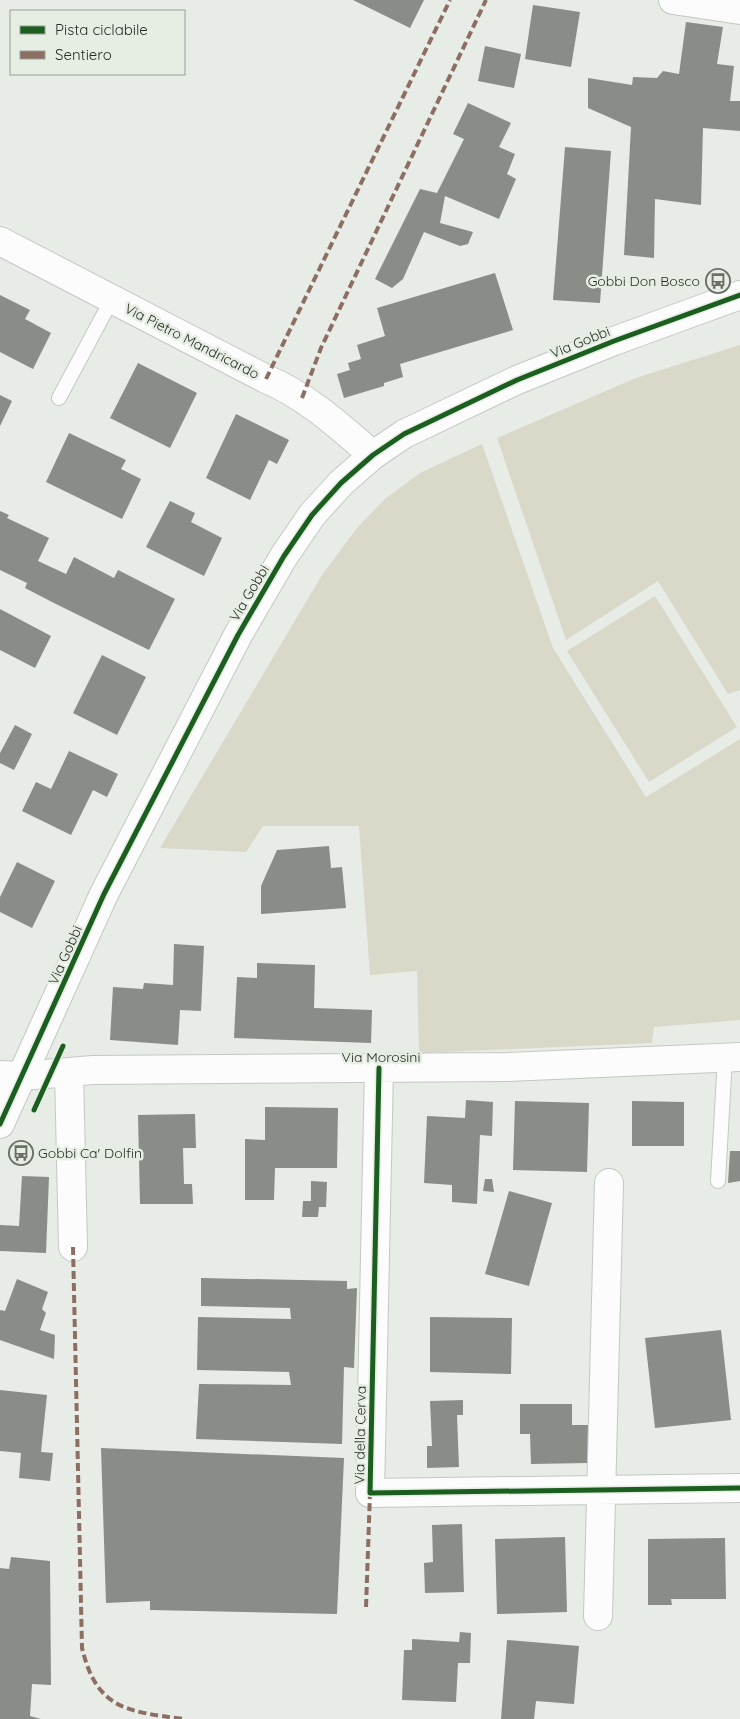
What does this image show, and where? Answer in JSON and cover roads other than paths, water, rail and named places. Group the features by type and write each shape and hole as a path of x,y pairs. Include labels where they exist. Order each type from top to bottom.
{"street":[{"path":"673,0 740,10"},
{"name":"Via Pietro Mandricardo","path":"0,241 266,379 287,388 309,403 373,455"},
{"name":"Via Gobbi","path":"0,1124 11,1075 238,635 284,556 312,515 341,482 373,455 404,434 517,380 614,341 740,296"},
{"name":"Via Morosini","path":"11,1075 93,1070 507,1067 733,1057"},
{"name":"Via della Cerva","path":"379,1068 370,1493 740,1488"},
{"path":"69,1072 73,1248"},
{"path":"598,1616 609,1183"}],"lane":[{"path":"60,398 112,299"},
{"path":"718,1181 733,1057"}],"place":[{"name":"Gobbi Don Bosco","path":"718,281"},
{"name":"Gobbi Ca' Dolfin","path":"21,1153"}]}
